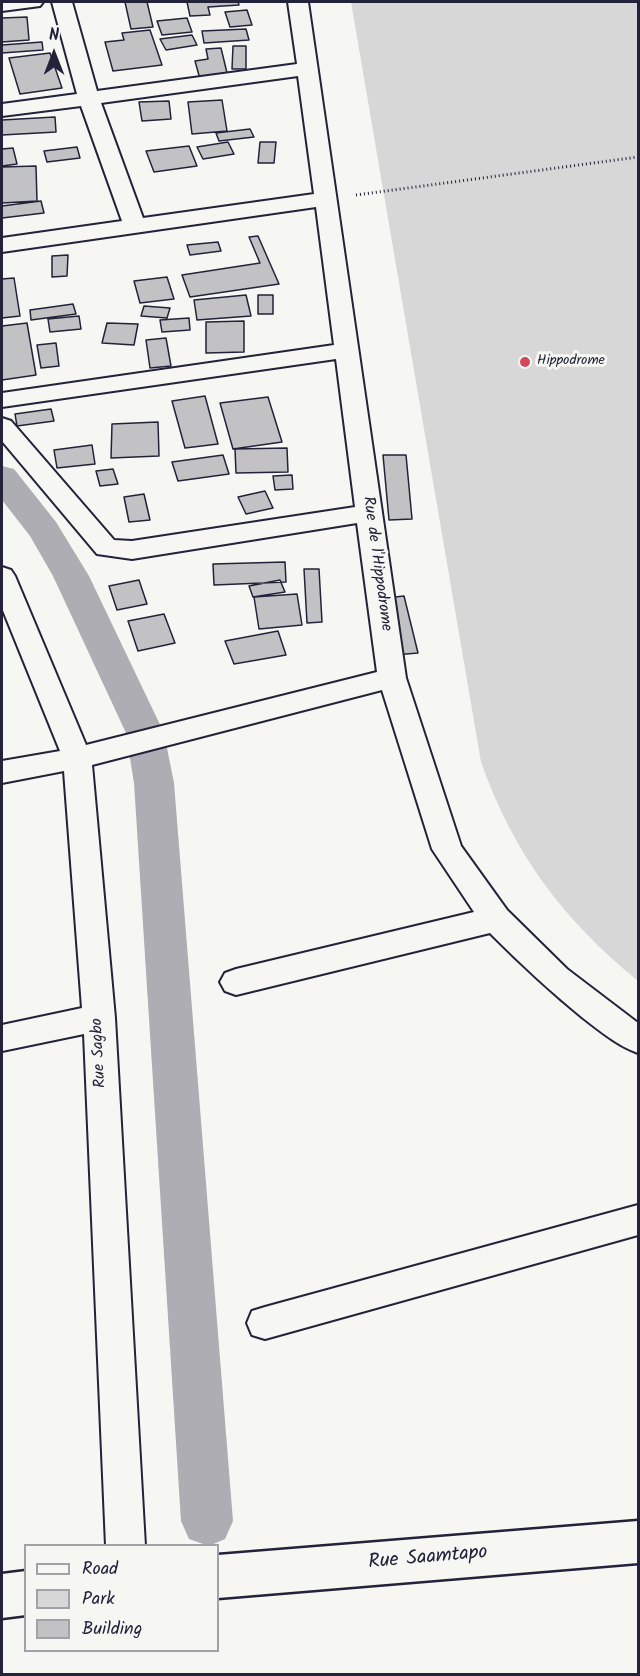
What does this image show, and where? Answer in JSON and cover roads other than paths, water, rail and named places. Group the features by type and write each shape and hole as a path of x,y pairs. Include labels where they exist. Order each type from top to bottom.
{"main road":[{"name":"Rue Saamtapo","path":"219,1577 639,1542"},
{"path":"2,1596 24,1593"}],"street":[{"path":"2,5 33,2"},
{"path":"62,2 89,99 135,227"},
{"name":"Rue de l'Hippodrome","path":"298,2 392,678 447,849 496,919 556,978 605,1017 639,1040"},
{"path":"2,110 308,69"},
{"path":"2,245 326,199"},
{"path":"2,400 346,350"},
{"path":"2,426 106,548 114,550 132,550 369,513"},
{"name":"Rue Sagbo","path":"2,576 76,758 85,831 99,1018 126,1544"},
{"path":"2,772 76,758 392,678"},
{"path":"236,982 496,919"},
{"path":"2,1038 99,1018"},
{"path":"265,1323 639,1220"}],"waterway":[{"path":"2,477 44,530 71,576 145,733 154,783 207,1521"}],"place":[{"name":"Hippodrome","path":"525,362"}]}
